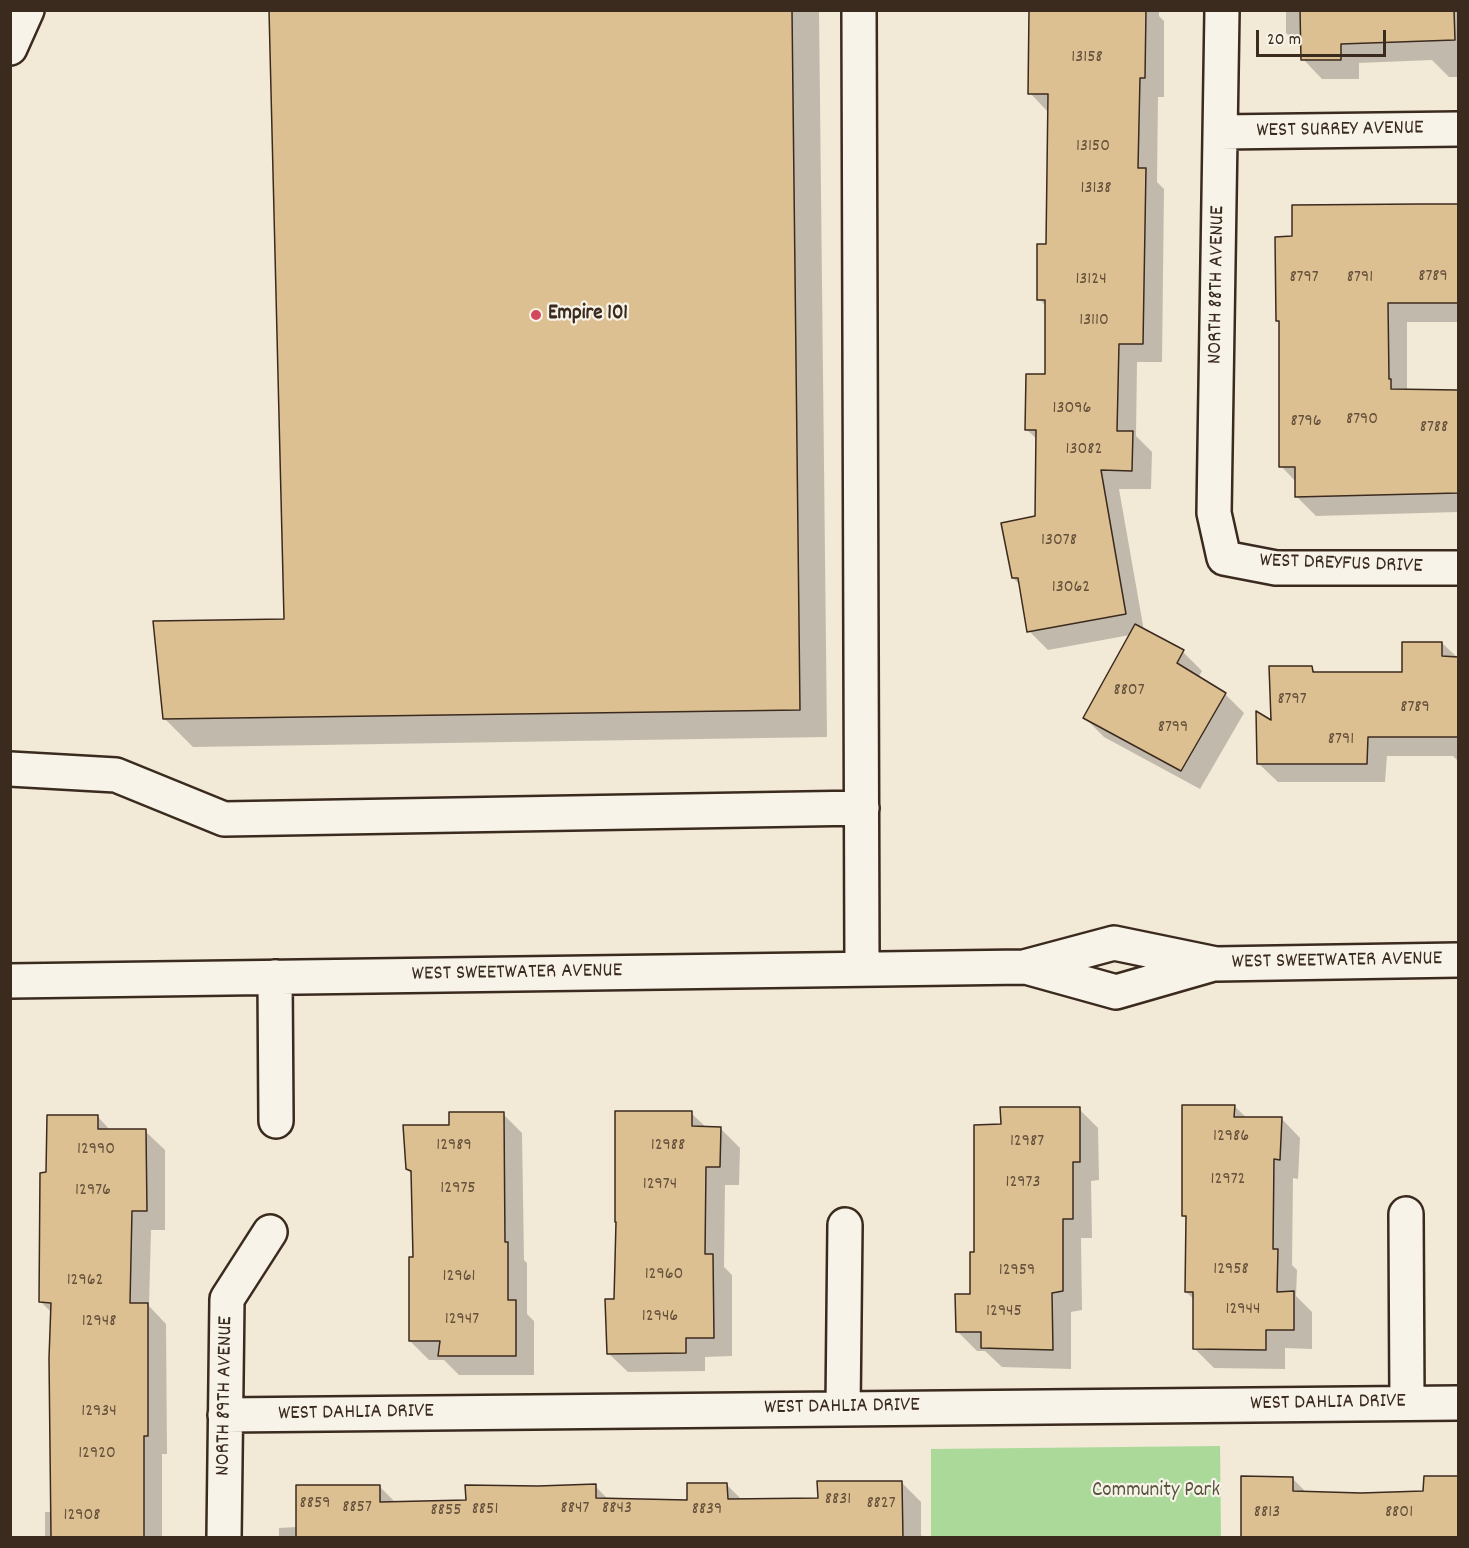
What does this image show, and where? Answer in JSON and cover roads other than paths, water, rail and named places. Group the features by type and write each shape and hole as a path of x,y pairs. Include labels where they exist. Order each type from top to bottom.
{"street":[{"path":"10,48 27,10"},
{"path":"859,10 862,969"},
{"name":"NORTH 88TH AVENUE","path":"1222,10 1214,513 1224,558"},
{"name":"WEST SURREY AVENUE","path":"1221,132 1458,129"},
{"name":"WEST DREYFUS DRIVE","path":"1224,558 1276,568 1458,568"},
{"path":"10,769 116,775 224,819 862,808"},
{"name":"WEST SWEETWATER AVENUE","path":"10,981 1024,967 1114,943 1216,964 1458,960"},
{"name":"WEST SWEETWATER AVENUE","path":"1024,967 1116,992 1216,964"},
{"path":"275,977 276,1121"},
{"path":"1406,1214 1407,1403"},
{"path":"843,1408 845,1225"},
{"name":"NORTH 89TH AVENUE","path":"224,1538 227,1299 270,1232"},
{"name":"WEST DAHLIA DRIVE","path":"225,1415 1458,1403"}],"place":[{"name":"Empire 101","path":"536,315"}],"park label":[{"name":"Community Park","path":"1156,1492"}]}
